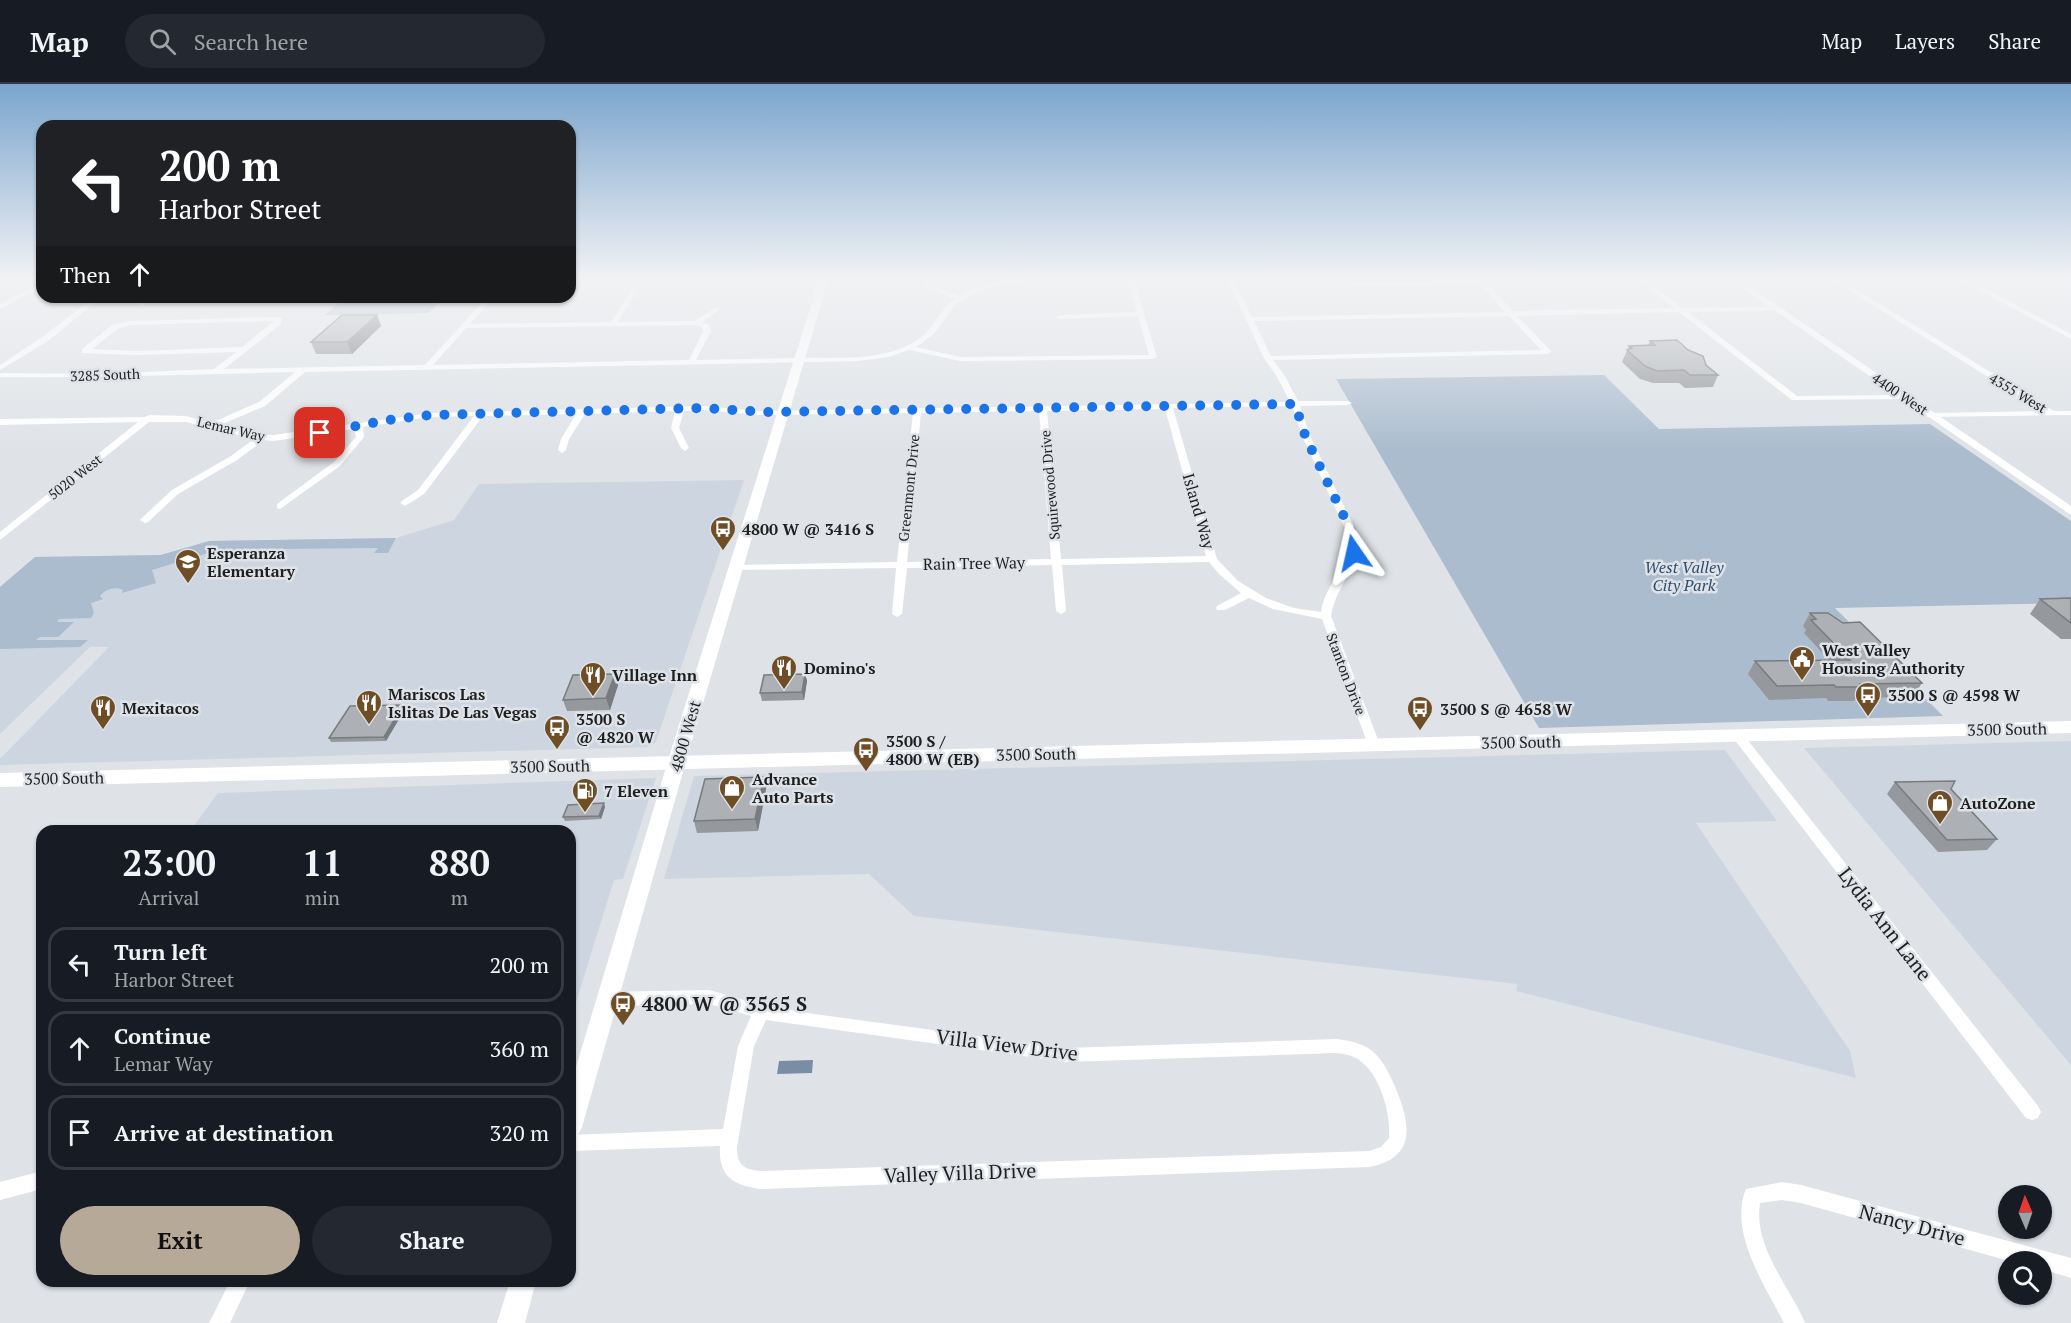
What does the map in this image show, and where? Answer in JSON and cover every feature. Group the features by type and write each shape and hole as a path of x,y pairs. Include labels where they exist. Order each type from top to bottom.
{"main road":[{"name":"4800 West","path":"576,1107 677,763 807,335"},
{"name":"3500 South","path":"0,780 2071,728"},
{"path":"511,1323 522,1287"}],"street":[{"path":"0,368 50,335"},
{"path":"106,335 85,351 135,353 244,349"},
{"path":"216,371 261,335"},
{"path":"426,368 457,335"},
{"path":"691,363 705,335"},
{"path":"908,348 928,335"},
{"path":"908,348 960,359 1153,357 1146,335"},
{"name":"Stanton Drive","path":"1257,335 1295,404 1306,438 1354,540 1352,560 1329,595 1326,616 1374,745"},
{"path":"1268,358 1547,352 1532,335"},
{"path":"1712,335 1795,398 1904,397"},
{"name":"4400 West","path":"1814,335 2071,511"},
{"name":"4355 West","path":"1926,335 2052,413"},
{"name":"3285 South","path":"0,375 98,376 216,371 799,361 870,358 908,348"},
{"path":"214,425 262,404 302,370"},
{"name":"Lemar Way","path":"0,422 186,419 261,438 304,436 412,417 480,414 680,409 783,412 1348,403"},
{"name":"Island Way","path":"1168,406 1212,559 1230,581 1248,594 1302,614 1326,616"},
{"name":"Squirewood Drive","path":"1043,408 1061,611"},
{"path":"680,409 675,428 685,448"},
{"name":"Greenmont Drive","path":"897,614 917,410"},
{"path":"562,450 565,439 582,411"},
{"path":"1930,415 2071,413"},
{"path":"405,503 421,492 480,414"},
{"name":"5020 West","path":"0,537 149,418"},
{"path":"280,506 347,453 360,437 358,425"},
{"path":"145,520 175,492 234,458 261,438"},
{"name":"Rain Tree Way","path":"736,568 1212,559"},
{"path":"1221,608 1248,594"},
{"name":"Lydia Ann Lane","path":"1738,736 2032,1112"},
{"name":"Villa View Drive","path":"609,999 709,997 761,1012 1066,1055 1336,1046 1354,1049 1368,1056 1378,1067 1397,1124 1398,1136 1395,1145 1384,1154"},
{"name":"Valley Villa Drive","path":"761,1012 746,1046 727,1157 734,1172 743,1177 760,1180 1369,1159 1384,1154"},
{"path":"576,1143 730,1137"},
{"path":"0,1191 36,1182"},
{"name":"Nancy Drive","path":"1795,1323 1755,1241 1748,1207 1752,1196 1782,1191 1801,1194 2071,1268"},
{"path":"219,1323 237,1287"}],"shaded area":[{"path":"744,480 656,742 648,747 0,765 0,759 109,647 90,647 0,734 0,587 35,557 161,555 209,541 396,538 454,520 479,484"},
{"path":"2071,741 2071,1065 1804,748"},
{"path":"1725,750 1777,821 1696,823 1850,1051 1856,1078 1516,991 1517,984 914,916 869,874 664,879 694,776"},
{"path":"656,778 623,879 614,880 576,1003 576,825 194,825 218,793"},
{"path":"813,1060 812,1073 777,1074 779,1061"}],"green space":[{"name":"West Valley City Park","path":"1604,375 1659,429 1930,424 2071,521 2071,603 1835,608 1943,716 1539,728 1336,379"},
{"path":"396,538 388,553 374,553 378,548 280,549 273,555 223,555 214,558 211,552 152,570 156,583 122,593 123,590 120,589 108,590 100,596 103,599 91,603 94,613 91,618 59,619 57,622 74,622 58,637 40,637 36,640 88,640 80,647 0,649 0,587 35,557 161,555 209,541"}],"building":[{"path":"319,335 355,335 347,342 311,342"},
{"path":"1677,340 1688,350 1703,356 1706,365 1718,375 1690,375 1684,370 1657,371 1645,366 1627,350 1632,348 1629,346 1655,345 1650,341"},
{"path":"2071,598 2071,623 2040,599"},
{"path":"1810,613 1828,613 1843,623 1860,622 1922,683 1860,684 1862,687 1777,686 1755,661 1850,660 1811,620 1816,619"},
{"path":"615,674 606,698 563,700 573,675"},
{"path":"805,674 802,692 760,693 764,675"},
{"name":"Mariscos Las Islitas De Las Vegas","path":"403,705 384,737 329,738 350,706"},
{"name":"Advance Auto Parts","path":"764,777 755,819 694,821 705,779"},
{"path":"1955,781 1951,789 1997,839 1947,840 1895,782"},
{"name":"7 Eleven","path":"604,803 599,816 563,817 568,805"}],"place":[{"name":"4800 W @ 3416 S","path":"723,552"},
{"name":"Esperanza Elementary","path":"188,585"},
{"name":"West Valley Housing Authority","path":"1802,682"},
{"name":"Domino's","path":"784,691"},
{"name":"Village Inn","path":"593,698"},
{"name":"3500 S @ 4598 W","path":"1868,718"},
{"name":"Mariscos Las Islitas De Las Vegas","path":"369,726"},
{"name":"Mexitacos","path":"103,731"},
{"name":"3500 S @ 4658 W","path":"1420,732"},
{"name":"3500 S @ 4820 W","path":"557,751"},
{"name":"3500 S / 4800 W (EB)","path":"866,773"},
{"name":"Advance Auto Parts","path":"732,811"},
{"name":"7 Eleven","path":"585,814"},
{"name":"AutoZone","path":"1940,826"},
{"name":"4800 W @ 3565 S","path":"623,1027"}],"route":[{"path":"320,433 412,417 582,411 702,408 766,412 1295,404 1301,416 1306,438 1352,533 1354,553"}]}
